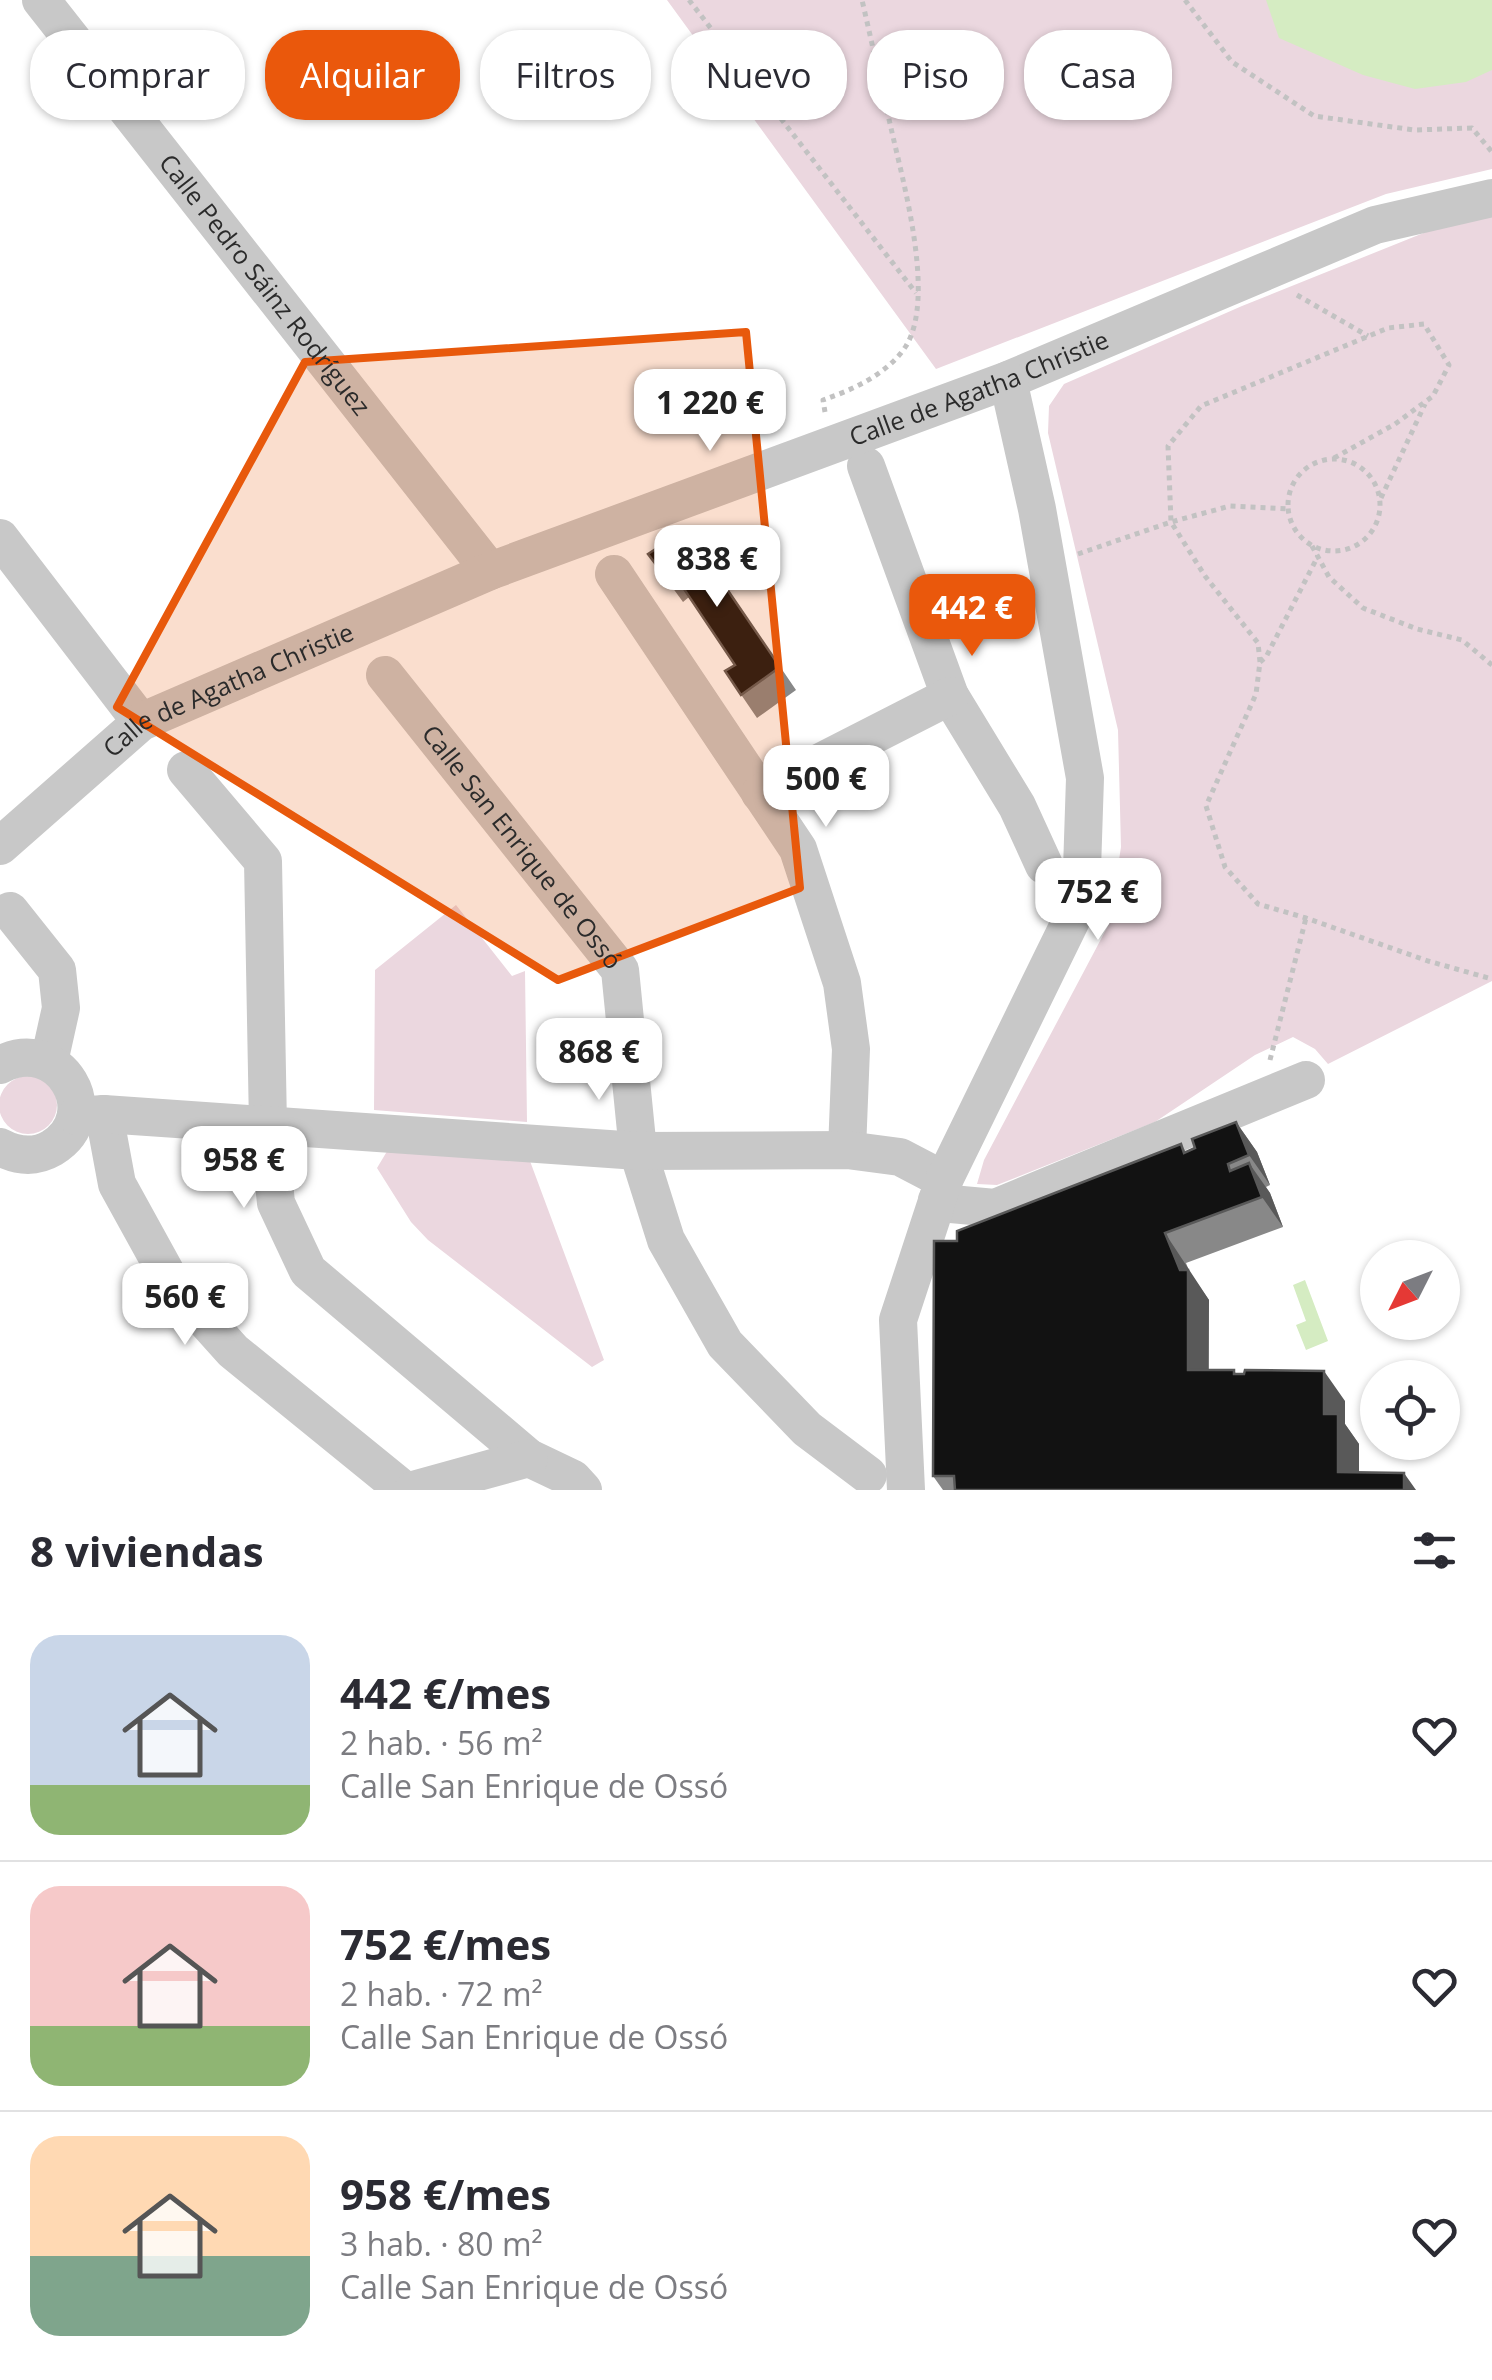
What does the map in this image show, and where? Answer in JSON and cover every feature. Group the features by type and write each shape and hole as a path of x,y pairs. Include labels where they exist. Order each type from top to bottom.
{"street":[{"name":"Calle Pedro Sáinz Rodríguez","path":"42,0 490,571"},
{"name":"Calle de Agatha Christie","path":"0,846 141,722 490,571 1008,380 1375,225 1492,198"},
{"path":"906,1490 898,1320 941,1190 1081,900 1086,778 1008,380"},
{"path":"866,466 950,696 1017,806 1044,865"},
{"path":"0,538 141,722"},
{"path":"614,574 798,849 842,984 851,1049 846,1150"},
{"name":"Calle San Enrique de Ossó","path":"385,675 620,970 638,1151 666,1240 726,1344 807,1429 868,1475"},
{"path":"760,793 950,696"},
{"path":"186,770 263,861 268,1126 276,1203 308,1270 529,1458 574,1480 583,1490"},
{"path":"10,912 57,970 60,1008 50,1062"},
{"path":"0,1065 18,1057 34,1057 62,1071 72,1084 76,1100 90,1115 117,1184 171,1282 234,1351 404,1490"},
{"path":"0,1147 28,1156 45,1152 90,1115 638,1151 846,1150 900,1157 941,1190 951,1204 995,1208 1306,1080"},
{"path":"413,1490 529,1458"}],"path":[{"path":"690,0 918,296"},
{"path":"835,444 823,400 854,390 887,366 906,346 918,308 916,242 862,0"},
{"path":"1185,0 1232,62 1314,116 1414,130 1472,128 1492,152"},
{"path":"1260,274 1368,336"},
{"path":"1334,458 1395,424 1434,396 1448,366 1424,324 1388,328 1201,406 1168,446 1171,522 1205,576 1258,644 1256,694 1206,806 1224,867 1258,904 1428,962 1492,979"},
{"path":"1380,499 1426,401"},
{"path":"1334,458 1364,468 1374,480 1380,499 1381,510 1368,537 1342,551 1312,546 1300,537 1288,509 1295,479 1319,460 1334,458"},
{"path":"1047,566 1171,522 1230,506 1288,509"},
{"path":"1312,546 1328,577 1362,608 1417,629 1462,640 1492,664"},
{"path":"1260,662 1318,556"},
{"path":"1260,1099 1306,918"}],"highlighted area":[{"path":"746,332 800,888 558,980 117,707 305,362"}],"shaded area":[{"path":"667,0 1492,0 1492,169 1386,194 936,369 754,120 847,120 847,30 689,30"},
{"path":"1266,0 1492,0 1492,70 1466,82 1415,89 1363,75 1279,38"},
{"path":"1492,215 1492,981 1328,1064 1315,1049 1293,1037 1255,1055 1155,1122 997,1185 977,1184 984,1160 1109,924 1121,847 1118,730 1048,433 1049,406 1064,384 1242,306 1431,230"},
{"path":"456,905 512,976 525,971 527,1122 374,1110 375,970"},
{"path":"28,1076 48,1085 57,1105 48,1125 28,1134 8,1125 -1,1105 8,1085"},
{"path":"389,1148 527,1153 604,1360 592,1367 428,1240 411,1222 377,1168"},
{"path":"1305,1280 1328,1341 1306,1350 1296,1325 1306,1321 1293,1285"}],"building":[{"path":"686,529 780,667 741,695 725,671 735,665 674,574 667,579 648,554"},
{"path":"1236,1122 1249,1155 1228,1164 1230,1171 1249,1163 1262,1197 1165,1233 1180,1270 1188,1270 1188,1370 1234,1370 1234,1374 1244,1374 1245,1370 1324,1371 1324,1414 1338,1414 1338,1472 1404,1473 1404,1490 955,1490 954,1476 933,1476 934,1241 957,1241 957,1231 1181,1144 1184,1153 1195,1148 1192,1139"}]}
